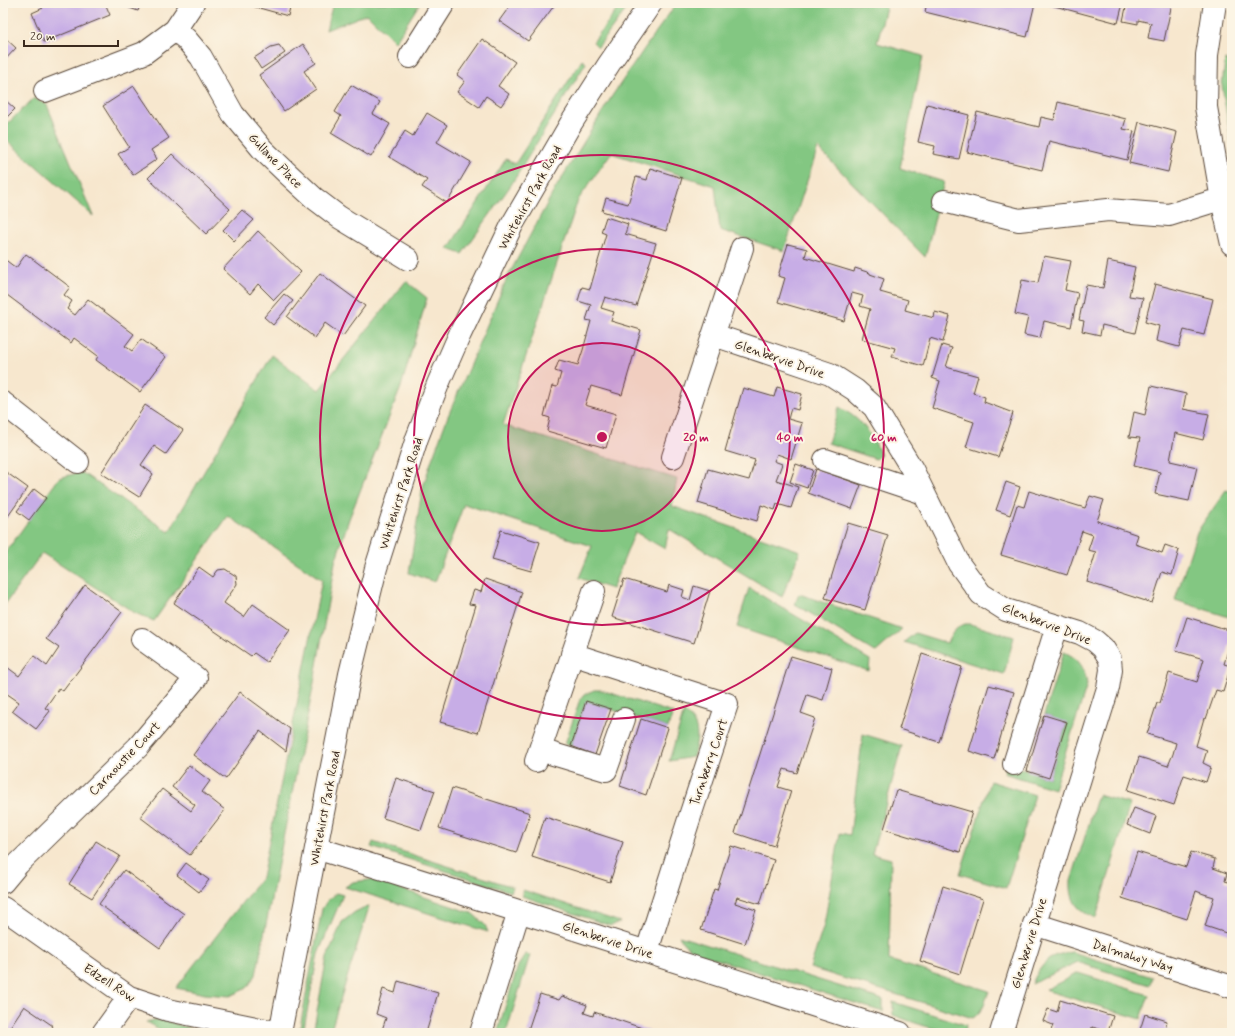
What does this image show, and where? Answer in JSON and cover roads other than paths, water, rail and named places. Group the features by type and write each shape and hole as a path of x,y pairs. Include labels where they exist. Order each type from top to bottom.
{"street":[{"path":"45,92 144,53 175,30 193,3"},
{"path":"410,58 444,3"},
{"name":"Whitehirst Park Road","path":"280,1033 350,674 376,568 417,438 464,323 512,225 570,125 609,64 651,3"},
{"path":"1215,3 1207,55 1206,107 1222,200 1232,244"},
{"name":"Gullane Place","path":"175,30 186,39 201,57 233,114 263,150 314,198 339,217 408,258"},
{"path":"944,201 1020,220 1108,210 1169,215 1222,200"},
{"path":"673,457 742,248"},
{"name":"Glenbervie Drive","path":"714,335 830,374 855,390 874,407 912,469 959,564 981,594 1006,610 1080,633 1095,641 1103,648 1110,659 1111,670 1108,688 1000,1033"},
{"path":"3,403 78,462"},
{"path":"825,460 924,493"},
{"path":"594,591 538,755 606,770 624,719"},
{"path":"1014,764 1057,626"},
{"name":"Carnoustie Court","path":"3,882 18,864 138,747 196,678 142,639"},
{"name":"Turnberry Court","path":"572,654 727,704 688,820 647,951"},
{"name":"Glenbervie Drive","path":"316,848 647,951 900,1033"},
{"name":"Edzell Row","path":"3,908 129,997 168,1010 280,1033"},
{"path":"481,1033 519,911"},
{"name":"Dalmahoy Way","path":"1034,924 1232,987"},
{"path":"103,1033 129,997"}]}
